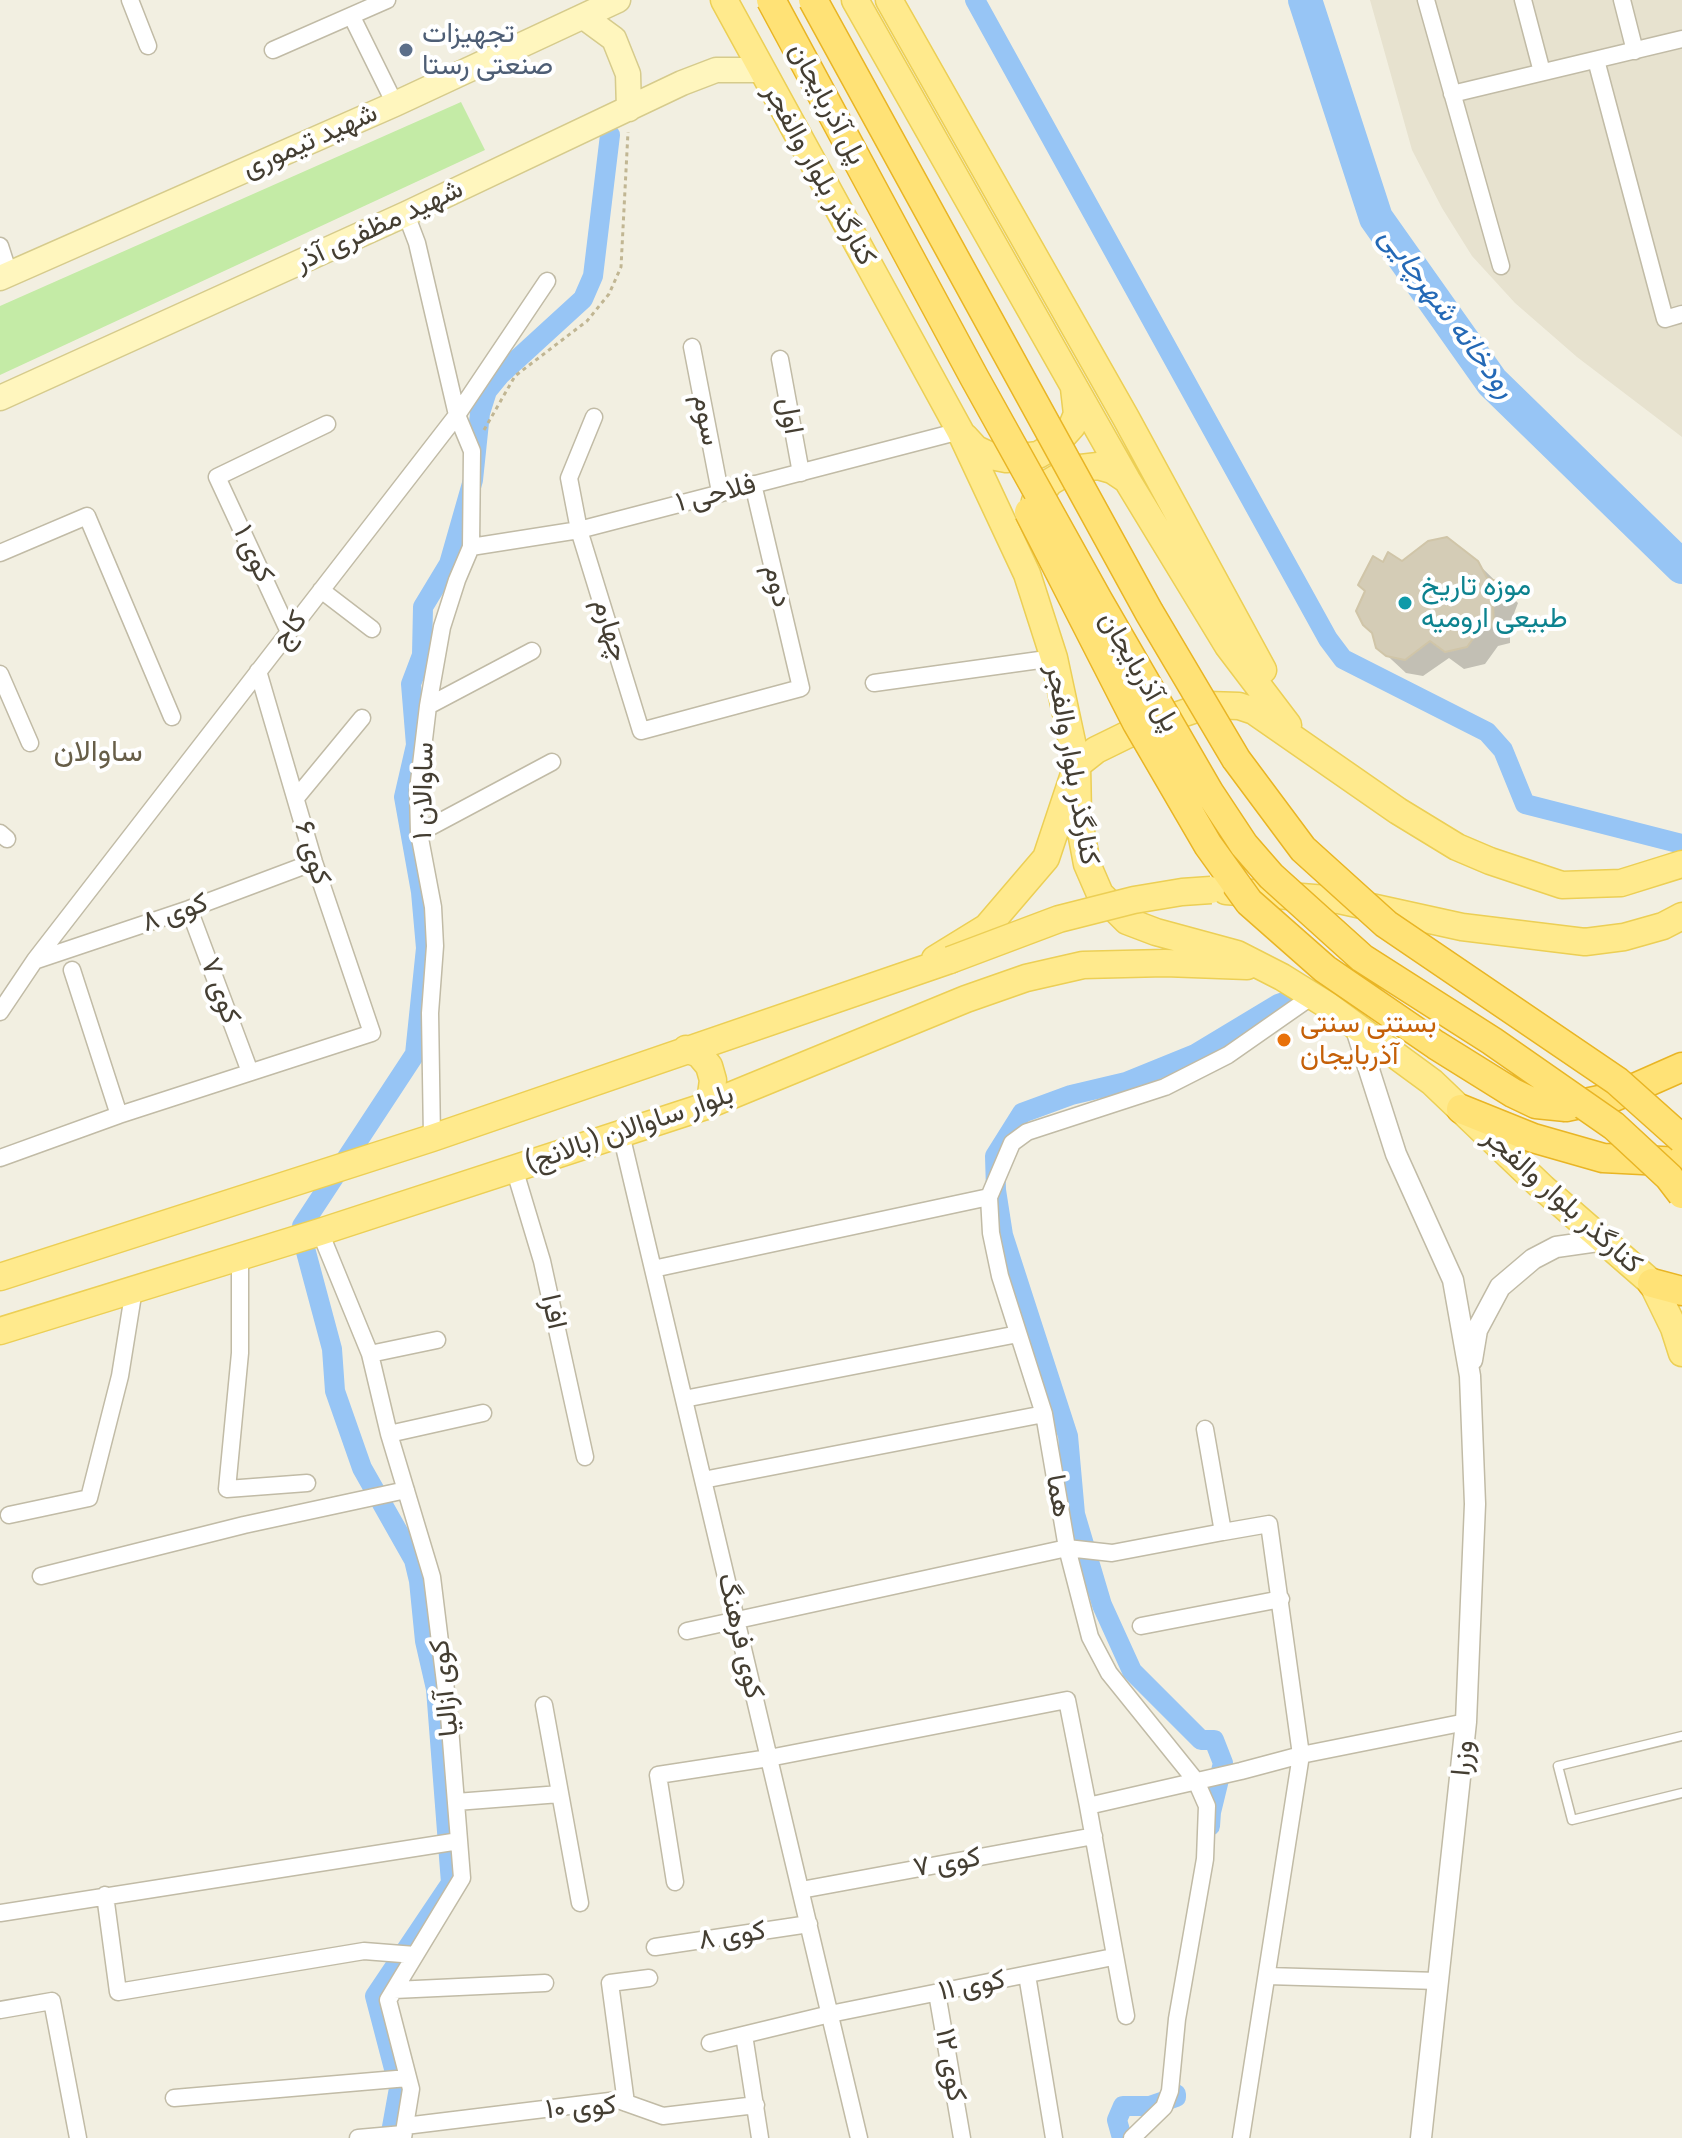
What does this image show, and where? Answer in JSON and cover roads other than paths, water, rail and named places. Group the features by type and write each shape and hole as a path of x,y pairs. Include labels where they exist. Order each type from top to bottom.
{"highway":[{"name":"پل آذربایجان","path":"771,0 974,377 1201,779 1244,845 1262,866 1362,958 1492,1041 1614,1126 1669,1177 1682,1194"},
{"name":"پل آذربایجان","path":"813,0 1149,612 1236,759 1303,849 1386,924 1617,1081 1682,1139"},
{"path":"974,377 1026,506 1095,644 1201,833 1249,902 1325,969 1365,998 1488,1078 1536,1104 1566,1107 1614,1097 1682,1067"},
{"path":"1461,1109 1533,1138 1603,1158 1682,1162"}],"main road":[{"name":"شهید تیموری","path":"4,276 395,104 618,0"},
{"name":"کنارگذر بلوار والفجر","path":"724,0 960,431 1027,574 1054,658 1077,765 1078,816 1087,864 1100,894 1127,921 1224,950 1262,967 1355,1026 1432,1082 1543,1188 1605,1240 1669,1287 1674,1328 1682,1353"},
{"path":"855,0 1127,480 1228,646 1302,744"},
{"path":"889,0 1126,418 1302,744"},
{"path":"584,17 614,39 628,74 629,109"},
{"name":"شهید مظفری آذر","path":"0,398 406,214 682,83 716,70 761,70"},
{"path":"960,431 976,449 991,456 1006,459 1038,455 1055,445 1072,426 1077,414 1072,380"},
{"path":"1027,574 1029,530 1035,501 1050,482 1072,469 1098,466 1112,470 1127,480"},
{"path":"913,972 987,927 1046,858 1077,765 1096,750 1143,727 1208,705 1239,706 1254,711 1398,811 1457,847 1490,861 1562,885 1621,883 1682,864"},
{"name":"بلوار ساوالان (بالانج)","path":"0,1277 432,1138 950,960 1059,919 1182,892 1259,892 1339,900 1462,927 1585,942 1624,937 1663,926 1682,916"},
{"name":"بلوار ساوالان (بالانج)","path":"0,1331 320,1232 703,1107 966,999 1026,978 1083,965 1165,963 1262,967"},
{"path":"686,1049 699,1054 709,1066 713,1080 711,1095 703,1107"}],"street":[{"path":"130,0 148,46"},
{"path":"273,50 387,0"},
{"path":"1426,0 1501,266"},
{"path":"1523,0 1542,72"},
{"path":"1622,0 1635,51"},
{"path":"352,17 395,104"},
{"path":"1452,94 1682,39"},
{"path":"1596,60 1665,319 1682,314"},
{"path":"406,214 417,243 457,415"},
{"path":"0,246 4,276"},
{"name":"کاج","path":"0,1012 35,960 457,415 547,281"},
{"name":"سوم","path":"692,347 720,492"},
{"name":"اول","path":"780,359 801,473"},
{"name":"ساوالان ۱","path":"432,1138 430,1013 435,946 433,907 419,833 418,790 442,627 471,547 472,451 457,415"},
{"name":"چهارم","path":"594,417 569,478 579,530 641,731"},
{"name":"کوی ۱","path":"289,632 217,477 327,424"},
{"name":"فلاحی ۱","path":"471,547 579,530 960,431"},
{"name":"دوم","path":"641,731 801,688 753,484"},
{"path":"1,549 87,516 172,717"},
{"path":"321,590 372,629"},
{"path":"428,706 532,651"},
{"path":"874,683 1054,658"},
{"name":"کوی ۶","path":"250,1072 372,1033 314,862 258,671"},
{"path":"0,674 30,743"},
{"path":"296,798 362,718"},
{"path":"419,833 552,762"},
{"name":"کوی ۸","path":"35,960 189,909 314,862"},
{"name":"کوی ۷","path":"189,909 250,1072"},
{"path":"72,970 119,1115"},
{"name":"هما","path":"1132,2138 1164,2107 1170,2091 1177,2019 1200,1895 1207,1806 1196,1781 1109,1673 1090,1637 1067,1548 1044,1414 1000,1276 991,1233 989,1197 1012,1143 1027,1132 1165,1087 1228,1055 1311,997"},
{"path":"1355,1026 1396,1154 1453,1280 1470,1376"},
{"path":"0,1158 250,1072"},
{"name":"کوی فرهنگ","path":"621,1134 859,2138"},
{"name":"افرا","path":"514,1168 542,1261 585,1457"},
{"path":"653,1269 989,1197"},
{"name":"کوی آزالیا","path":"320,1232 370,1354 389,1434 432,1577 449,1715 462,1878 394,1990"},
{"path":"1470,1376 1477,1330 1500,1287 1533,1259 1556,1247 1605,1240"},
{"path":"240,1256 240,1353 227,1489 307,1483"},
{"path":"9,1515 89,1498 120,1376 134,1289"},
{"path":"684,1399 1018,1334"},
{"path":"370,1354 437,1340"},
{"name":"وزرا","path":"1421,2138 1466,1722 1475,1504 1470,1376"},
{"path":"389,1434 483,1413"},
{"path":"703,1480 1044,1414"},
{"path":"1205,1429 1223,1532"},
{"path":"41,1576 244,1525 406,1490"},
{"path":"687,1631 1067,1548 1112,1553 1269,1524 1301,1755 1241,2138"},
{"path":"1141,1626 1281,1599"},
{"path":"675,1882 658,1775 769,1758 1067,1700 1126,2016"},
{"path":"544,1705 580,1903"},
{"path":"1088,1806 1301,1755 1466,1722"},
{"path":"456,1802 560,1794"},
{"name":"کوی ۷","path":"801,1890 1094,1836"},
{"path":"0,1913 459,1841"},
{"path":"105,1895 118,1992 364,1951 415,1955"},
{"name":"کوی ۸","path":"655,1947 809,1924"},
{"name":"کوی ۱۱","path":"710,2043 830,2014 1113,1957"},
{"path":"1027,1975 1054,2138"},
{"path":"1267,1976 1438,1981"},
{"path":"626,2103 610,1983 649,1978"},
{"path":"404,2133 411,2089 388,2000 394,1990 545,1983"},
{"name":"کوی ۱۲","path":"937,1993 962,2138"},
{"path":"0,2010 52,2001 78,2138"},
{"path":"744,2035 760,2138"},
{"path":"174,2098 408,2078"},
{"name":"کوی ۱۰","path":"358,2138 618,2100 663,2116 756,2105"}],"lane":[{"path":"1682,1736 1558,1766 1572,1820 1682,1793"}],"waterway":[{"path":"975,0 1328,639 1343,659 1487,732 1503,750 1525,804 1682,844"},
{"name":"رودخانه شهرچایی","path":"1305,0 1376,218 1492,382 1682,567"},
{"path":"390,2138 399,2088 375,1996 451,1883 436,1689 425,1641 414,1560 362,1468 335,1391 332,1349 302,1237 302,1226 415,1054 426,948 421,892 404,797 416,745 411,684 422,655 423,607 449,564 473,480 480,413 487,391 501,374 583,299 593,276 610,135"},
{"path":"1210,1826 1223,1763 1214,1740 1201,1740 1132,1671 1102,1605 1075,1514 1068,1436 1003,1235 996,1190 995,1156 1022,1113 1071,1095 1126,1082 1195,1054 1278,1004 1305,995"},
{"path":"1122,2138 1117,2120 1123,2106 1150,2106 1176,2097 1176,2094"}],"place":[{"name":"تجهیزات صنعتی رستا","path":"406,50"},
{"name":"موزه تاریخ طبیعی ارومیه","path":"1405,603"},
{"name":"بستنی سنتی آذربایجان","path":"1284,1040"}],"district":[{"name":"ساوالان","path":"98,753"}]}
